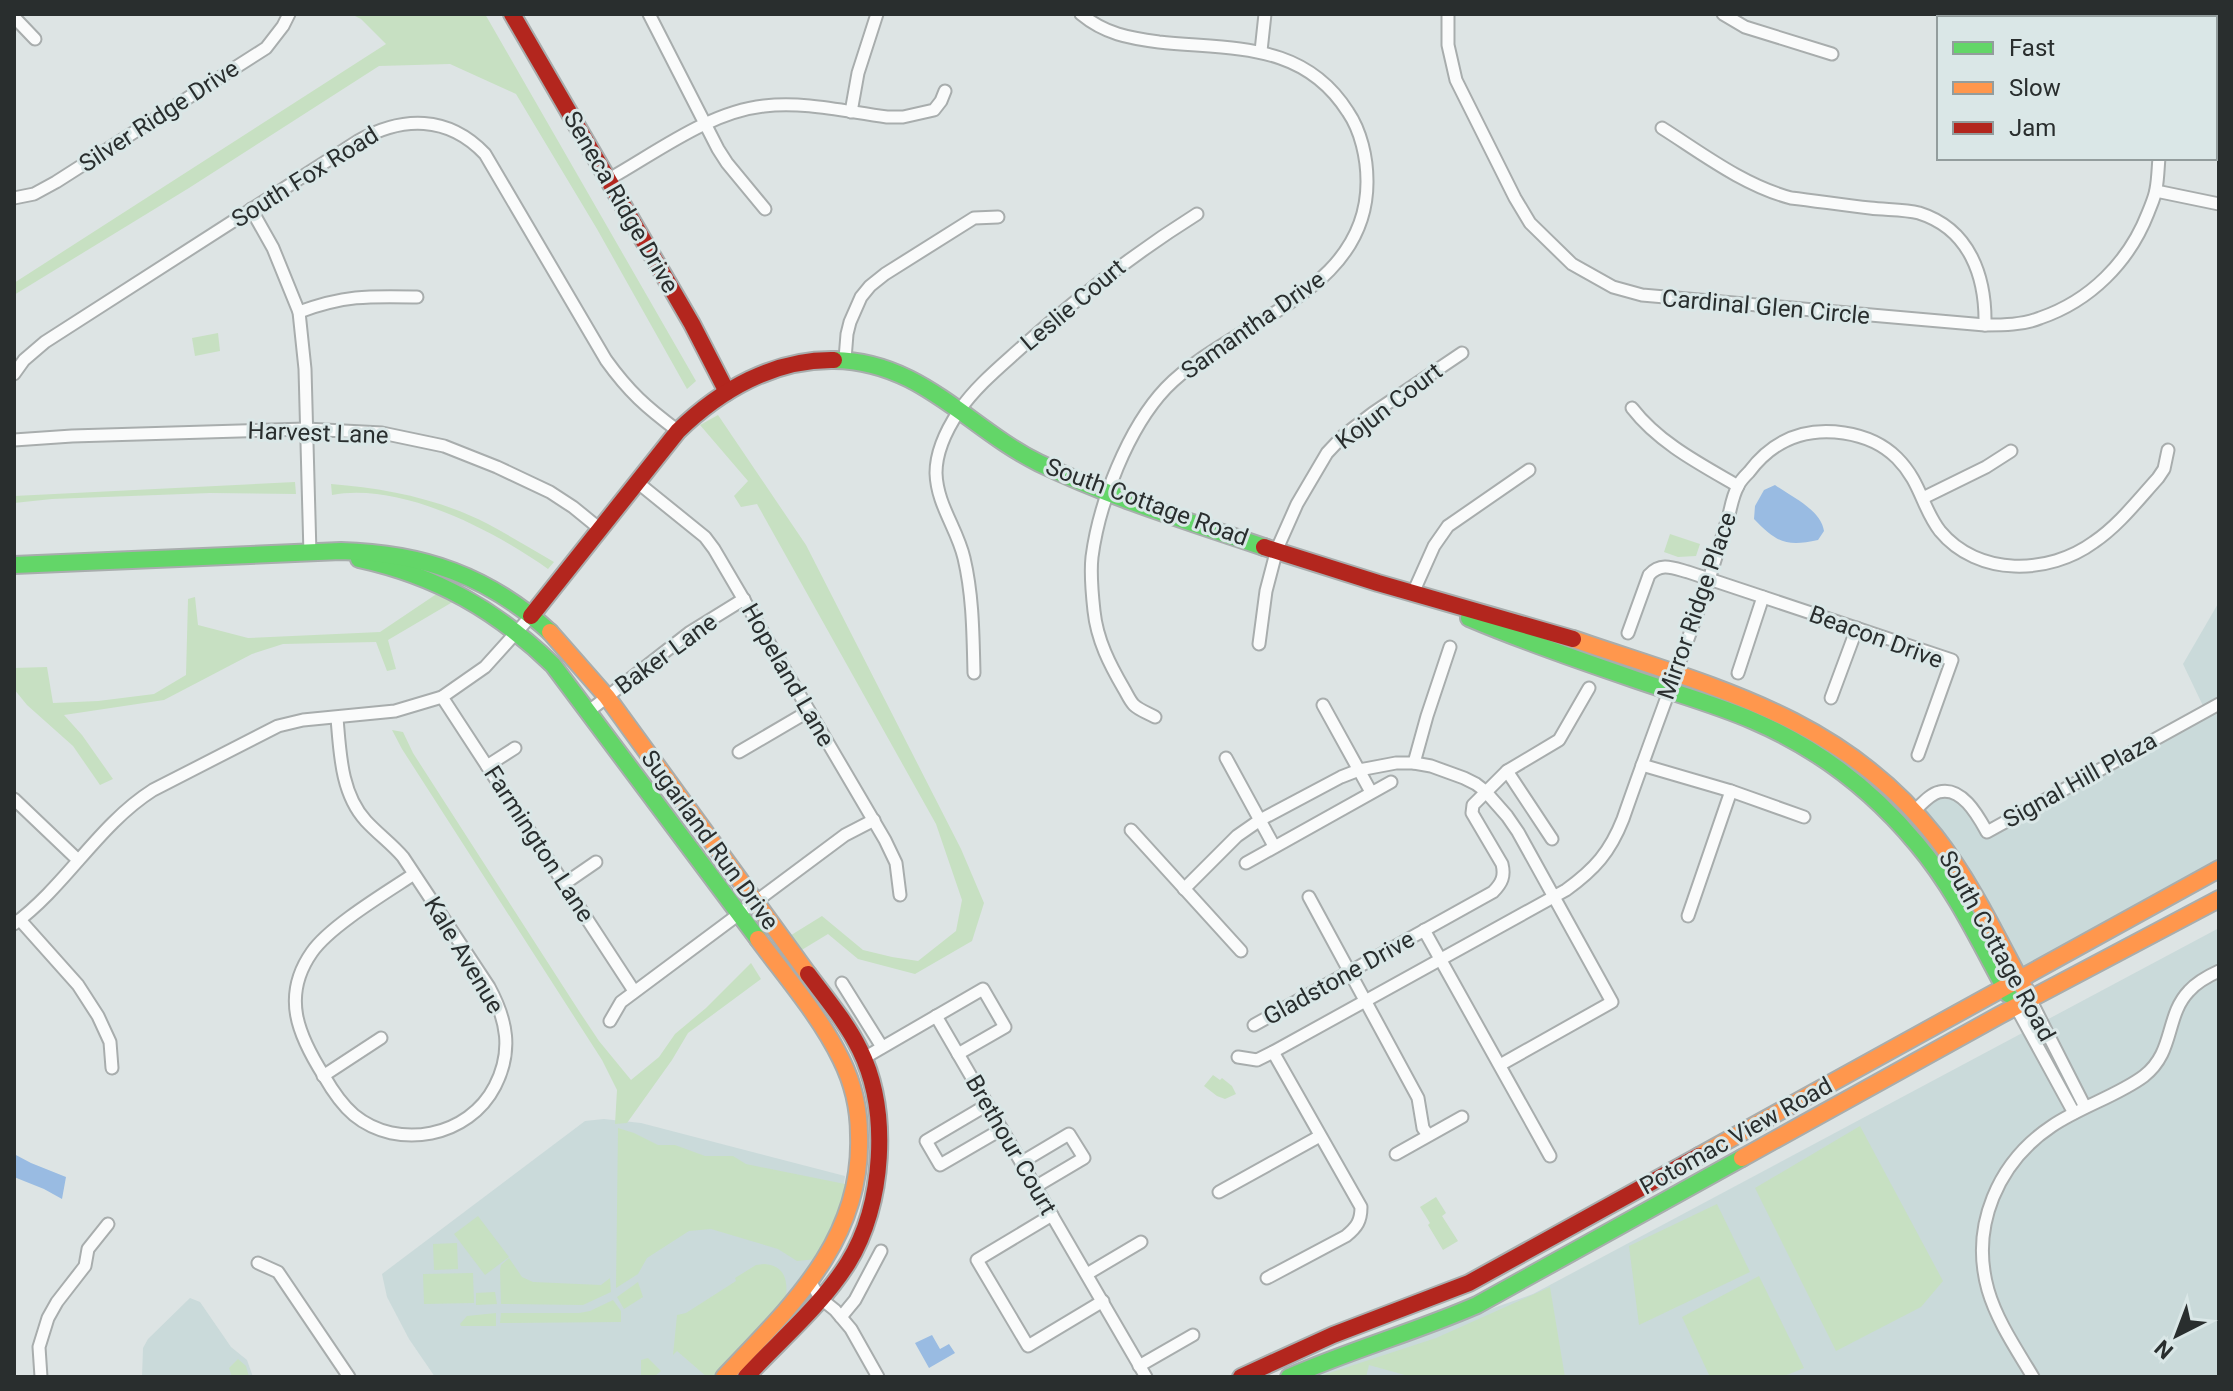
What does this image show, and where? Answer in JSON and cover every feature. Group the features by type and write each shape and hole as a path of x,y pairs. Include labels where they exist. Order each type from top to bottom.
{"street":[{"name":"Silver Ridge Drive","path":"14,198 34,194 56,182 266,48 289,14"},
{"name":"Seneca Ridge Drive","path":"512,14 692,324 727,392"},
{"path":"649,14 727,163 765,209"},
{"path":"851,112 858,73 877,14"},
{"name":"Samantha Drive","path":"1081,14 1102,29 1127,38 1261,51 1286,59 1315,76 1338,98 1357,129 1366,164 1366,199 1361,221 1344,255 1321,280 1190,367 1159,395 1143,416 1119,465 1097,531 1092,560 1094,617 1103,648 1133,705 1155,717"},
{"path":"1261,51 1265,14"},
{"name":"Cardinal Glen Circle","path":"1448,14 1448,45 1456,80 1530,223 1572,264 1613,287 1642,295 1985,325 2038,319 2073,304 2120,263 2143,225 2156,191 2159,160"},
{"path":"1723,14 1745,27 1832,54"},
{"path":"14,17 35,39"},
{"path":"609,179 705,124 735,112 791,105 887,117 919,115 934,110 945,91"},
{"name":"South Fox Road","path":"14,374 24,360 45,342 358,141 381,128 425,123 459,134 480,149 492,164 606,360 643,405 678,431"},
{"path":"1662,128 1742,178 1776,194 1918,213 1948,227 1967,246 1979,272 1985,303 1985,325"},
{"path":"2156,191 2219,204"},
{"path":"251,209 273,248 299,312 305,369 310,554"},
{"name":"Leslie Court","path":"974,673 969,582 964,556 944,511 937,479 942,444 960,409 996,370 1083,295 1144,248 1197,214"},
{"path":"845,359 850,322 861,297 870,286 974,218 998,217"},
{"path":"299,312 346,298 417,297"},
{"name":"Kojun Court","path":"1259,644 1266,591 1277,549 1313,474 1327,453 1373,413 1462,353"},
{"name":"South Cottage Road","path":"531,616 678,431 704,406 757,376 783,367 845,359 887,367 923,383 1022,454 1109,492 1413,593 1559,634 1756,702 1802,724 1856,760 1894,792 1951,858 1972,892 2012,983 2080,1110"},
{"path":"1632,408 1671,445 1738,486"},
{"name":"Harvest Lane","path":"14,440 306,429 382,433 444,446 527,480 573,507 600,529"},
{"name":"Mirror Ridge Place","path":"1238,1057 1257,1060 1273,1052 1554,897 1587,874 1609,849 1623,819 1709,579 1738,486 1759,458 1774,446 1804,433 1821,431 1856,435 1886,448 1909,472 1940,531 1958,548 1995,565 2037,565 2078,552 2104,535 2158,478 2164,469 2168,450"},
{"path":"1923,498 2011,451"},
{"path":"1413,593 1434,546 1448,526 1529,470"},
{"name":"Hopeland Lane","path":"637,482 705,537 714,549 874,820 896,863 900,895"},
{"name":"Sugarland Run Drive","path":"14,565 366,550 429,562 478,581 531,616 561,643 607,697 836,1012 864,1058 876,1100 880,1132 876,1183 856,1249 820,1298 746,1377"},
{"name":"Sugarland Run Drive","path":"310,554 362,559 397,567 457,593 517,632 553,665 834,1044 851,1083 858,1116 862,1152 855,1196 839,1237 810,1281 724,1377"},
{"name":"Beacon Drive","path":"1628,633 1649,575 1662,566 1952,660 1918,755"},
{"name":"South Cottage Road","path":"1413,593 1512,637 1738,715 1781,734 1826,760 1872,797 1928,858 2012,983"},
{"path":"1738,673 1763,597"},
{"name":"Baker Lane","path":"589,711 689,633 744,599"},
{"path":"112,1068 110,1042 98,1016 68,972 17,922 134,802 153,790 278,726 303,720 395,711 442,697 485,667 531,616"},
{"path":"1831,698 1857,628"},
{"path":"1414,763 1450,647"},
{"path":"1485,791 1507,771 1559,740 1589,688"},
{"name":"Farmington Lane","path":"442,697 634,991"},
{"name":"Signal Hill Plaza","path":"1913,812 1934,793 1950,792 1969,804 1987,832 2219,704"},
{"path":"1323,705 1371,792"},
{"path":"739,752 809,711"},
{"name":"Kale Avenue","path":"337,718 350,798 365,820 394,846 414,874 498,1003 503,1017 507,1041 505,1062 485,1102 469,1118 448,1129 407,1136 380,1129 355,1116 337,1098 306,1049 299,1027 296,994 302,970 313,951 328,935 414,874"},
{"path":"487,766 515,748"},
{"path":"1226,758 1274,846"},
{"path":"1184,889 1237,836 1260,820 1341,777 1382,764 1414,763 1464,778 1485,791 1518,832 1612,1002 1500,1065"},
{"path":"1642,765 1731,791 1804,817"},
{"path":"1507,771 1552,839"},
{"path":"1246,863 1391,782"},
{"name":"Gladstone Drive","path":"1254,1025 1493,892 1501,884 1504,873 1502,864 1472,813 1473,805 1485,791"},
{"path":"1688,916 1731,791"},
{"path":"14,799 78,860"},
{"path":"610,1021 621,1002 634,991 845,835 874,820"},
{"path":"1131,830 1241,951"},
{"path":"564,884 596,862"},
{"name":"Potomac View Road","path":"1241,1377 1375,1318 1469,1283 2219,869"},
{"path":"1309,897 1418,1098 1423,1128 1428,1135"},
{"name":"Potomac View Road","path":"1288,1377 1477,1305 2023,1003 2219,899"},
{"name":"Gladstone Drive","path":"1424,930 1550,1156"},
{"path":"2033,1377 1989,1293 1982,1249 1984,1226 1999,1182 2029,1142 2055,1124 2143,1077 2157,1064 2180,1004 2200,981 2219,971"},
{"path":"842,983 882,1047"},
{"path":"864,1058 983,989 1005,1027 958,1054"},
{"name":"Brethour Court","path":"936,1016 1146,1377"},
{"path":"323,1076 381,1038"},
{"path":"1267,1278 1346,1236 1356,1228 1361,1218 1361,1207 1273,1052"},
{"path":"987,1105 926,1141 940,1165 1002,1129"},
{"path":"1396,1154 1462,1117"},
{"path":"1022,1162 1069,1134 1084,1158 1035,1187"},
{"path":"1219,1192 1320,1136"},
{"path":"1052,1215 977,1260 984,1272 1028,1346 1103,1301"},
{"path":"41,1377 39,1347 48,1318 85,1266 88,1249 108,1224"},
{"path":"1087,1274 1141,1242"},
{"path":"841,1317 855,1300 881,1251"},
{"path":"258,1263 278,1272 349,1377"},
{"path":"810,1281 820,1298 851,1329 878,1377"},
{"path":"1139,1366 1193,1335"},
{"path":"1278,1359 1288,1377"}],"shaded area":[{"path":"2219,602 2219,869 2019,979 1913,812 1934,793 1950,792 1987,831 2205,710 2183,664"},
{"path":"2219,928 2219,1377 1299,1377 1533,1294"},
{"path":"604,1119 641,1123 845,1176 835,1219 813,1261 712,1377 435,1377 409,1339 387,1297 382,1274 585,1121"},
{"path":"190,1298 200,1302 231,1347 247,1360 253,1377 142,1377 143,1348 148,1339"}],"green space":[{"path":"351,14 485,14 696,381 687,389 516,94 450,64 379,66 14,295 14,283 386,44 361,19"},
{"path":"218,333 220,351 195,356 192,338"},
{"path":"718,415 806,545 961,849 984,903 972,941 915,974 858,959 828,934 800,951 788,937 822,916 863,950 918,961 956,931 962,900 936,824 757,504 741,507 734,496 748,481 700,425"},
{"path":"295,482 296,494 210,493 14,503 14,496"},
{"path":"331,484 371,488 431,501 470,515 554,562 548,569 501,539 445,512 387,496 359,493 332,495"},
{"path":"1670,534 1700,544 1696,556 1678,557 1664,552"},
{"path":"438,593 456,600 388,640 396,669 387,671 376,642 283,644 252,654 164,700 64,715 113,779 100,785 73,746 27,705 14,689 14,668 47,667 53,703 154,694 186,675 188,599 195,597 198,625 248,638 380,632"},
{"path":"392,730 403,732 413,753 579,1011 631,1080 659,1057 675,1034 751,963 761,979 688,1033 627,1123 615,1124 617,1090 602,1060"},
{"path":"1213,1075 1232,1086 1236,1094 1225,1099 1204,1086"},
{"path":"1860,1126 1943,1281 1921,1307 1836,1351 1755,1188"},
{"path":"618,1128 658,1145 675,1145 705,1156 733,1156 746,1164 850,1185 842,1213 816,1259 797,1261 778,1249 711,1229 689,1231 647,1258 638,1274 616,1288"},
{"path":"1436,1197 1446,1213 1442,1216 1458,1241 1443,1250 1420,1207"},
{"path":"1717,1204 1750,1272 1639,1325 1629,1246"},
{"path":"478,1216 509,1257 485,1275 454,1234"},
{"path":"457,1243 458,1269 434,1270 433,1244"},
{"path":"509,1258 522,1277 533,1282 601,1285 610,1278 611,1292 583,1305 501,1304 500,1270"},
{"path":"756,1265 777,1267 783,1274 786,1297 714,1377 707,1377 677,1351 673,1355 677,1315 686,1313"},
{"path":"473,1273 474,1303 424,1304 423,1274"},
{"path":"1759,1276 1804,1368 1782,1377 1710,1377 1682,1317"},
{"path":"638,1282 643,1297 624,1309 617,1297"},
{"path":"1550,1287 1565,1377 1412,1377 1369,1365 1366,1377 1317,1377 1436,1338"},
{"path":"495,1292 497,1304 476,1305 476,1293"},
{"path":"613,1300 621,1311 621,1322 500,1323 501,1313 579,1313"},
{"path":"496,1313 496,1326 460,1324 467,1316"},
{"path":"648,1358 661,1371 654,1377 641,1377 641,1360"},
{"path":"238,1359 246,1366 249,1377 232,1377 229,1368"}],"water":[{"path":"1775,485 1805,505 1822,523 1824,531 1818,540 1798,543 1782,541 1754,519 1755,506 1764,490"},
{"path":"14,1154 66,1177 62,1199 14,1177"},
{"path":"932,1335 940,1349 949,1344 955,1353 929,1368 915,1343"}],"traffic: fast":[{"path":"834,360 865,363 918,384 1013,449 1093,487 1264,547"},
{"path":"14,565 341,551 371,553 427,563 479,582 550,632"},
{"path":"359,559 414,575 464,598 510,628 553,665 758,939"},
{"path":"1469,618 1739,715 1822,758 1882,806 1931,861 2008,994"},
{"path":"1289,1377 1477,1305 1742,1158"}],"traffic: slow":[{"path":"550,632 607,697 808,974"},
{"path":"1573,639 1723,690 1770,710 1815,733 1858,761 1898,795 1949,855 2030,999"},
{"path":"1699,1156 2219,869"},
{"path":"1742,1158 2000,1015 2219,899"},
{"path":"724,1377 774,1324 818,1269 836,1239 849,1207 857,1173 858,1116 845,1068 813,1012 758,939"}],"traffic: jam":[{"path":"512,14 692,324 727,392"},
{"path":"531,616 678,431 694,416 730,390 769,371 812,361 834,360"},
{"path":"1264,547 1573,639"},
{"path":"746,1377 813,1308 848,1263 860,1240 876,1186 879,1129 870,1074 849,1030 808,974"},
{"path":"1241,1377 1333,1335 1469,1283 1699,1156"}]}
